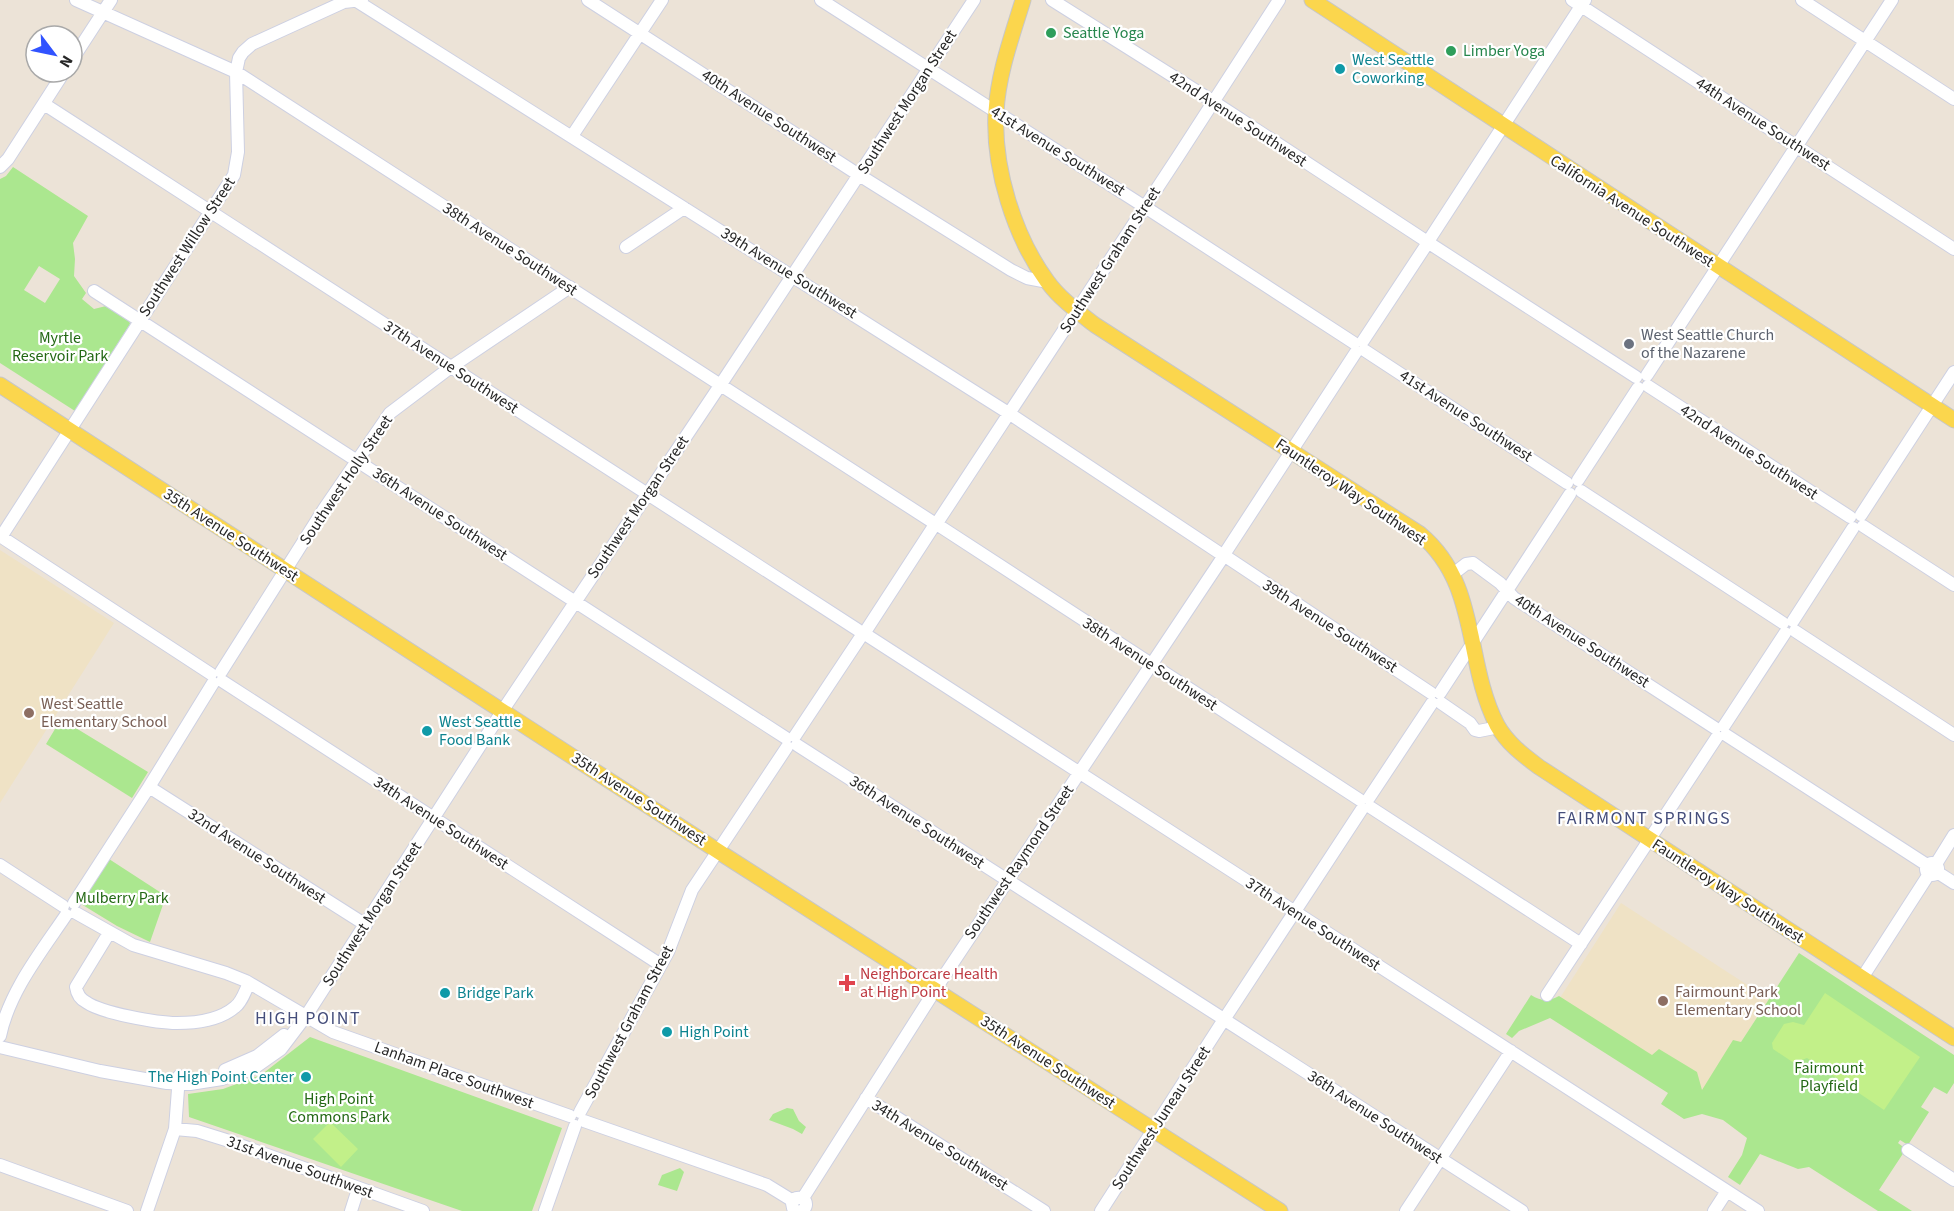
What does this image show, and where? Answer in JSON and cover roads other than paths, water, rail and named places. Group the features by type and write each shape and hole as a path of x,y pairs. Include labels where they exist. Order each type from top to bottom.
{"main road":[{"name":"Fauntleroy Way Southwest","path":"1023,0 1006,56 996,112 1001,175 1018,227 1048,282 1077,311 1124,344 1420,534 1453,574 1466,609 1487,698 1499,727 1511,744 1539,767 1954,1038"},
{"name":"California Avenue Southwest","path":"1312,0 1954,420"},
{"name":"35th Avenue Southwest","path":"0,385 717,850 1280,1211"}],"street":[{"name":"38th Avenue Southwest","path":"76,0 236,72 1581,944"},
{"path":"84,41 111,0"},
{"name":"Southwest Willow Street","path":"0,536 211,212 236,169 238,152 236,72 239,58 252,44 344,2 359,0"},
{"name":"39th Avenue Southwest","path":"359,0 1010,414 1436,698 1476,730 1499,727"},
{"name":"40th Avenue Southwest","path":"588,0 1011,270 1026,278 1048,282"},
{"path":"572,136 662,0"},
{"name":"41st Avenue Southwest","path":"821,0 1145,207 1954,735"},
{"name":"Southwest Morgan Street","path":"0,1047 100,1071 179,1080 222,1079 254,1068 281,1048 306,1016 366,926 503,710 721,385 974,0"},
{"name":"42nd Avenue Southwest","path":"1053,0 1214,102 1954,585"},
{"name":"Southwest Graham Street","path":"545,1211 577,1119 668,952 692,890 1010,414 1279,0"},
{"path":"1802,0 1954,99"},
{"name":"Southwest Juneau Street","path":"1101,1211 1365,803 1473,642 1892,0"},
{"name":"Southwest Raymond Street","path":"800,1208 935,989 1224,555 1503,126 1580,2"},
{"name":"44th Avenue Southwest","path":"1580,2 1954,249"},
{"path":"0,167 8,159 56,84"},
{"name":"37th Avenue Southwest","path":"44,104 1758,1211"},
{"path":"626,247 684,208"},
{"path":"1011,270 1022,266 1032,256"},
{"name":"Southwest Holly Street","path":"0,1036 3,1019 12,999 285,570 357,460 394,409 570,287"},
{"name":"36th Avenue Southwest","path":"94,291 1522,1211"},
{"path":"1546,995 1954,372"},
{"name":"34th Avenue Southwest","path":"0,536 661,965"},
{"name":"40th Avenue Southwest","path":"1453,574 1466,564 1473,562 1500,582 1515,598 1954,883"},
{"name":"32nd Avenue Southwest","path":"149,787 366,926"},
{"path":"1862,978 1954,835"},
{"path":"0,865 109,933 154,952 226,973 249,983 306,1016"},
{"path":"109,933 76,987 77,993 84,1001 102,1010 165,1023 194,1022 216,1017 234,1008 249,983"},
{"name":"Lanham Place Southwest","path":"306,1016 333,1032 767,1185 800,1208"},
{"path":"1407,1211 1511,1051"},
{"path":"145,1211 175,1129 179,1080"},
{"name":"34th Avenue Southwest","path":"866,1098 1044,1211"},
{"name":"31st Avenue Southwest","path":"175,1129 197,1131 226,1140 423,1211"},
{"path":"1908,1150 1954,1180"},
{"path":"0,1165 127,1211"},
{"path":"351,1211 358,1189"},
{"path":"1714,1211 1727,1191"}],"place":[{"name":"Seattle Yoga","path":"1051,33"},
{"name":"Limber Yoga","path":"1451,51"},
{"name":"West Seattle Coworking","path":"1340,69"},
{"name":"West Seattle Church of the Nazarene","path":"1629,344"},
{"name":"West Seattle Elementary School","path":"29,713"},
{"name":"West Seattle Food Bank","path":"427,731"},
{"name":"Neighborcare Health at High Point","path":"847,983"},
{"name":"Bridge Park","path":"445,993"},
{"name":"Fairmount Park Elementary School","path":"1663,1001"},
{"name":"High Point","path":"667,1032"},
{"name":"The High Point Center","path":"306,1077"}],"district":[{"name":"FAIRMONT SPRINGS","path":"1644,818"},
{"name":"HIGH POINT","path":"308,1018"}],"park label":[{"name":"Myrtle Reservoir Park","path":"60,347"},
{"name":"Mulberry Park","path":"122,898"},
{"name":"Fairmount Playfield","path":"1829,1077"},
{"name":"High Point Commons Park","path":"339,1108"}]}
